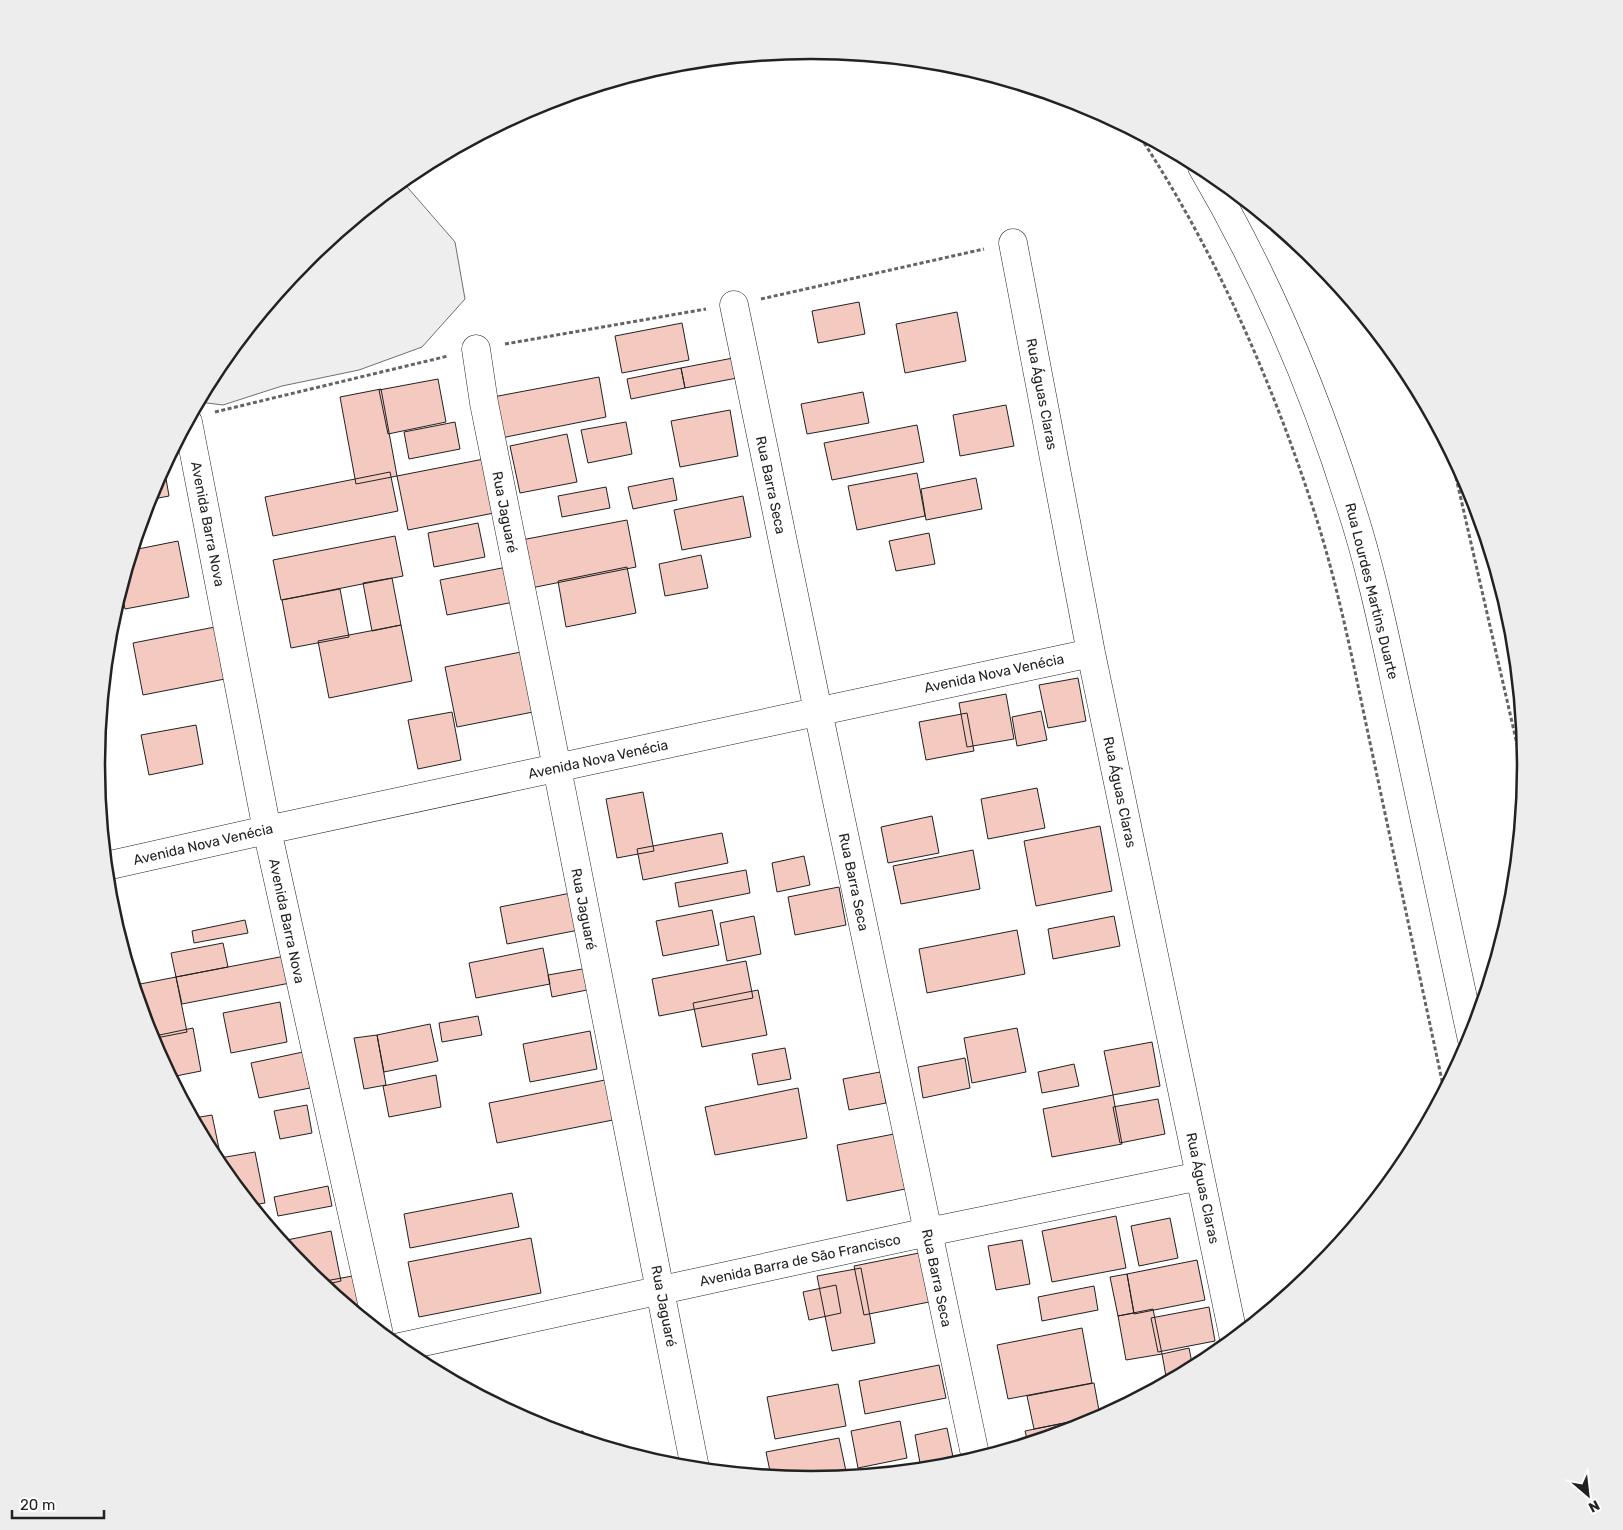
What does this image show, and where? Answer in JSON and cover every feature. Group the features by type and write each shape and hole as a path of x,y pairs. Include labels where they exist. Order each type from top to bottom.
{"street":[{"name":"Rua Lourdes Martins Duarte","path":"1211,183 1260,274 1294,350 1324,427 1351,506 1373,585 1468,1023"},
{"name":"Rua Águas Claras","path":"1013,243 1091,653 1232,1331"},
{"name":"Rua Barra Seca","path":"734,304 974,1452"},
{"name":"Rua Jaguaré","path":"476,349 484,403 694,1461"},
{"name":"Avenida Barra Nova","path":"199,418 267,830 376,1320"},
{"name":"Avenida Nova Venécia","path":"112,865 1091,653"},
{"name":"Avenida Barra de São Francisco","path":"409,1345 928,1232 1200,1176"}],"path":[{"path":"1143,142 1189,218 1234,306 1264,372 1316,516 1337,595 1355,675 1442,1082"},
{"path":"199,418 476,349 734,304 1013,243"},
{"path":"1456,476 1517,745"}],"shaded area":[{"path":"407,187 455,242 465,299 422,347 359,370 282,386 223,405 206,403 251,335 281,299 346,234"}],"building":[{"path":"859,302 865,334 818,343 812,311"},
{"path":"957,312 966,361 905,373 896,324"},
{"path":"682,323 689,360 622,373 615,336"},
{"path":"733,358 737,378 685,388 681,368"},
{"path":"681,368 685,388 631,399 627,379"},
{"path":"599,377 606,417 501,438 493,397"},
{"path":"438,379 446,422 388,434 379,390"},
{"path":"381,389 397,476 356,484 340,397"},
{"path":"863,392 869,423 807,434 801,404"},
{"path":"1006,405 1014,446 960,456 953,415"},
{"path":"730,410 738,456 680,467 671,421"},
{"path":"455,422 460,449 409,459 404,432"},
{"path":"626,422 632,454 588,463 581,430"},
{"path":"917,425 924,462 832,480 824,443"},
{"path":"567,434 577,482 520,493 510,446"},
{"path":"489,458 499,512 408,530 397,476"},
{"path":"390,472 398,511 273,536 265,497"},
{"path":"917,473 925,516 857,530 848,486"},
{"path":"673,478 677,500 633,509 628,487"},
{"path":"976,478 982,509 926,520 921,489"},
{"path":"166,479 169,496 158,498"},
{"path":"606,487 610,508 562,517 558,496"},
{"path":"743,496 751,537 682,550 674,510"},
{"path":"627,520 636,567 526,589 516,541"},
{"path":"478,523 485,557 434,567 428,533"},
{"path":"929,533 935,564 896,571 889,541"},
{"path":"395,536 403,576 281,600 273,560"},
{"path":"178,541 189,597 125,609 124,604 129,582 140,549"},
{"path":"701,555 708,588 665,596 659,564"},
{"path":"507,567 514,602 447,615 440,580"},
{"path":"627,567 636,613 566,627 558,581"},
{"path":"392,578 401,625 372,631 363,583"},
{"path":"340,589 349,637 291,648 282,600"},
{"path":"401,625 412,681 329,698 318,641"},
{"path":"220,626 230,678 143,695 133,643"},
{"path":"521,652 533,712 457,727 445,667"},
{"path":"1078,678 1086,721 1048,728 1039,685"},
{"path":"1006,694 1014,739 967,747 959,703"},
{"path":"1041,711 1047,740 1017,746 1012,717"},
{"path":"452,712 461,760 418,769 408,720"},
{"path":"967,713 974,751 926,760 919,722"},
{"path":"196,725 203,764 149,775 141,735"},
{"path":"1037,788 1045,828 988,839 981,799"},
{"path":"643,792 654,851 617,858 606,799"},
{"path":"932,816 939,853 888,863 881,827"},
{"path":"1100,826 1112,891 1036,906 1024,841"},
{"path":"722,833 728,863 643,880 637,849"},
{"path":"973,850 980,889 901,904 893,866"},
{"path":"804,856 810,885 777,892 772,863"},
{"path":"746,870 750,893 679,907 675,883"},
{"path":"839,887 846,925 795,935 788,897"},
{"path":"576,892 584,929 507,944 500,907"},
{"path":"712,910 719,945 663,956 656,921"},
{"path":"754,916 761,954 727,961 720,923"},
{"path":"1114,916 1120,946 1053,959 1048,929"},
{"path":"245,920 248,933 194,943 192,931"},
{"path":"1017,930 1025,974 927,993 919,949"},
{"path":"223,943 228,967 176,977 171,953"},
{"path":"543,948 550,984 476,998 469,963"},
{"path":"285,956 290,983 182,1004 176,977"},
{"path":"746,961 753,998 659,1016 652,979"},
{"path":"588,968 592,989 552,997 548,975"},
{"path":"176,977 187,1032 160,1037 140,984"},
{"path":"758,990 767,1035 702,1047 693,1003"},
{"path":"280,1002 287,1042 231,1053 223,1013"},
{"path":"478,1016 482,1035 442,1042 439,1023"},
{"path":"430,1024 438,1061 384,1072 377,1035"},
{"path":"193,1028 201,1071 177,1076 159,1035"},
{"path":"1017,1028 1026,1072 972,1083 964,1038"},
{"path":"590,1031 597,1069 530,1082 523,1044"},
{"path":"377,1035 386,1085 364,1089 354,1038"},
{"path":"1152,1042 1160,1086 1113,1095 1104,1051"},
{"path":"785,1048 791,1079 758,1085 752,1054"},
{"path":"303,1052 310,1088 259,1098 251,1063"},
{"path":"965,1058 970,1088 923,1098 918,1067"},
{"path":"1074,1064 1079,1086 1042,1093 1038,1072"},
{"path":"880,1072 886,1103 849,1110 843,1079"},
{"path":"436,1075 441,1107 389,1117 383,1086"},
{"path":"605,1080 613,1120 497,1143 489,1103"},
{"path":"798,1088 807,1138 715,1155 705,1107"},
{"path":"1113,1095 1122,1144 1052,1157 1043,1109"},
{"path":"1158,1099 1165,1134 1120,1143 1113,1107"},
{"path":"307,1105 312,1133 280,1139 274,1111"},
{"path":"212,1115 219,1149 200,1118"},
{"path":"894,1134 905,1189 847,1201 837,1145"},
{"path":"255,1152 265,1203 259,1204 224,1157"},
{"path":"328,1186 332,1206 278,1216 274,1197"},
{"path":"512,1193 519,1227 410,1248 404,1214"},
{"path":"1116,1216 1126,1268 1052,1282 1042,1231"},
{"path":"1170,1218 1178,1258 1139,1266 1131,1226"},
{"path":"331,1231 341,1281 332,1283 289,1240"},
{"path":"531,1238 541,1293 419,1317 408,1262"},
{"path":"1022,1240 1030,1284 996,1290 988,1246"},
{"path":"919,1253 929,1302 864,1315 854,1266"},
{"path":"1197,1260 1205,1300 1134,1314 1127,1274"},
{"path":"861,1268 875,1343 832,1351 817,1276"},
{"path":"1127,1274 1134,1313 1118,1316 1110,1277"},
{"path":"358,1275 364,1311 346,1296 329,1280"},
{"path":"836,1285 841,1313 809,1320 803,1292"},
{"path":"1094,1286 1098,1310 1042,1321 1038,1297"},
{"path":"1209,1307 1215,1341 1158,1352 1151,1318"},
{"path":"1153,1309 1162,1354 1126,1360 1118,1316"},
{"path":"1082,1328 1092,1383 1008,1399 997,1345"},
{"path":"1189,1348 1191,1360 1166,1376 1162,1354"},
{"path":"939,1365 946,1398 865,1414 859,1381"},
{"path":"1094,1383 1099,1409 1069,1422 1034,1429 1027,1396"},
{"path":"838,1384 846,1426 775,1439 767,1397"},
{"path":"900,1421 907,1458 858,1468 851,1431"},
{"path":"1070,1422 1027,1438 1025,1431"},
{"path":"947,1428 953,1457 920,1463 915,1435"},
{"path":"839,1438 846,1470 770,1470 766,1452"}]}
